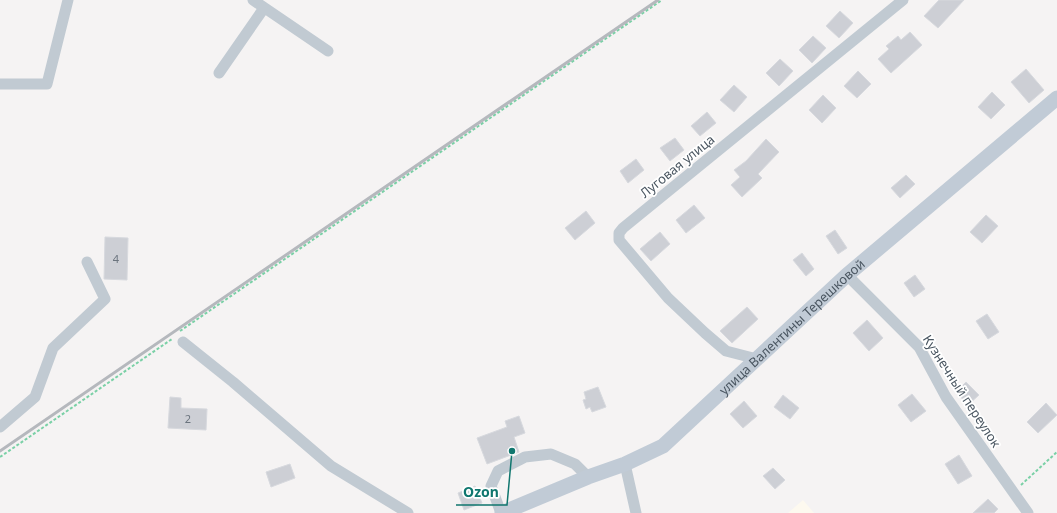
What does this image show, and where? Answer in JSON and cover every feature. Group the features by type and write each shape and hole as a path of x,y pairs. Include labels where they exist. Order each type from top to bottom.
{"street":[{"path":"0,84 47,84 68,0"},
{"path":"253,0 328,51"},
{"name":"Луговая улица","path":"757,359 726,351 689,320 668,298 619,240 619,233 623,228 903,0"},
{"path":"219,74 264,8"},
{"name":"улица Валентины Терешковой","path":"501,513 588,477 625,464 663,446 847,275 1057,98"},
{"path":"0,427 35,397 53,348 105,299 87,262"},
{"name":"Кузнечный переулок","path":"847,275 919,347 946,397 1028,513"},
{"path":"180,338 234,382 331,466 408,513"},
{"path":"501,513 491,486 498,471 525,457 551,454 575,464 588,477"},
{"path":"625,464 636,513"}],"path":[{"path":"0,457 174,339 180,338 662,0"},
{"path":"1013,493 1057,452"}],"shaded area":[{"path":"803,500 814,513 788,513"}],"building":[{"path":"939,0 964,0 938,28 924,16"},
{"path":"840,11 853,23 839,38 826,26"},
{"path":"910,32 922,45 891,73 878,59 889,49 886,46 898,36 901,40"},
{"path":"813,36 826,48 812,63 799,50"},
{"path":"780,59 793,71 779,86 766,73"},
{"path":"1026,69 1044,90 1029,103 1011,82"},
{"path":"858,71 871,84 857,98 844,86"},
{"path":"734,85 747,97 734,112 720,100"},
{"path":"992,92 1005,105 991,119 978,107"},
{"path":"823,95 836,108 822,123 809,110"},
{"path":"707,112 716,123 700,136 691,126"},
{"path":"675,138 684,150 670,161 660,148"},
{"path":"766,139 779,152 758,174 762,178 742,197 731,185 740,177 734,170 746,161"},
{"path":"636,159 644,170 628,183 620,171"},
{"path":"906,175 915,184 900,198 891,188"},
{"path":"694,205 705,218 686,233 676,220"},
{"path":"586,211 595,223 575,240 565,228"},
{"path":"986,215 998,226 982,243 970,232"},
{"path":"835,230 847,248 838,254 826,236"},
{"path":"660,232 670,244 651,261 640,249"},
{"path":"105,237 128,238 127,280 104,279"},
{"path":"802,253 814,269 806,276 793,260"},
{"path":"915,275 925,289 914,297 904,283"},
{"path":"747,307 758,319 732,343 720,331"},
{"path":"987,314 999,332 988,339 976,321"},
{"path":"867,320 883,338 869,351 853,333"},
{"path":"966,382 979,395 968,405 956,392"},
{"path":"598,387 606,407 592,412 590,407 586,409 583,400 586,399 584,392"},
{"path":"912,394 926,411 911,422 898,405"},
{"path":"783,395 799,408 790,419 774,407"},
{"path":"170,397 181,398 181,408 207,409 206,430 168,428"},
{"path":"744,401 757,416 743,428 730,414"},
{"path":"1046,403 1057,415 1038,433 1027,422"},
{"path":"519,416 525,433 514,437 519,452 487,464 477,438 507,427 505,421"},
{"path":"959,455 972,476 958,484 945,464"},
{"path":"290,464 295,478 271,487 266,472"},
{"path":"773,468 785,480 775,489 763,476"},
{"path":"475,486 482,503 464,510 458,493"},
{"path":"988,499 998,509 994,513 973,513"}],"railway":[{"path":"0,451 658,0"}],"place":[{"name":"Ozon","path":"512,451"}]}
